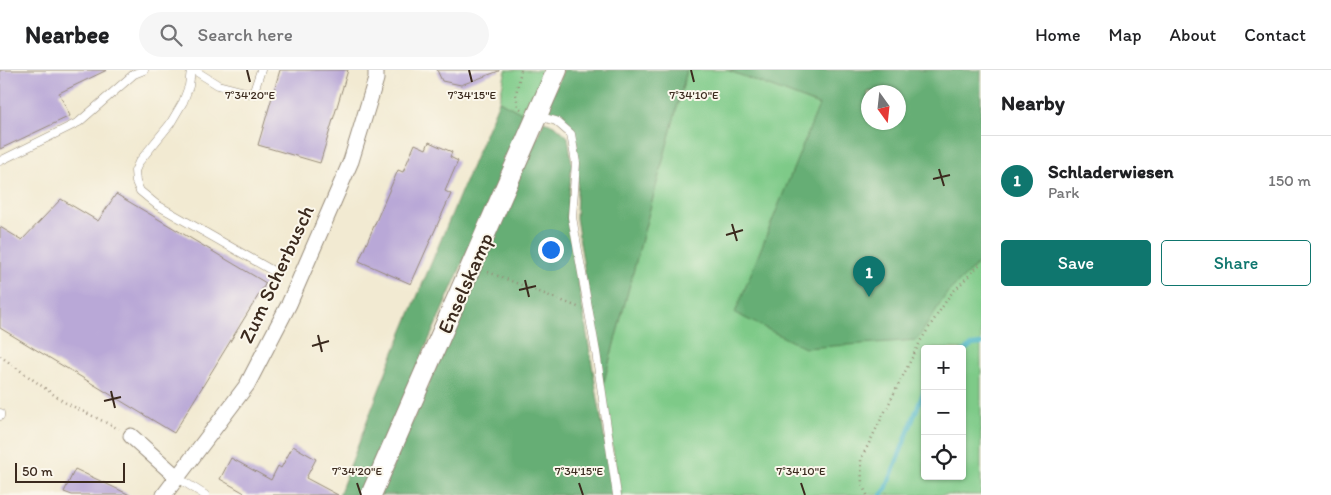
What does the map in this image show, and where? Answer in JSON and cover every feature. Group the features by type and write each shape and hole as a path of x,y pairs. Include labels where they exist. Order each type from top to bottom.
{"main road":[{"name":"Enselskamp","path":"371,495 557,70"}],"street":[{"name":"Zum Scherbusch","path":"164,495 246,385 289,304 351,161 376,79 376,70"},
{"path":"131,436 178,478"}],"lane":[{"path":"0,161 79,122 133,72 144,70"},
{"path":"261,70 253,94 218,85 192,70 183,102 170,124 139,162 135,171 136,182 140,191 157,205 273,271"},
{"path":"538,116 556,121 571,134 576,163 572,217 589,311 617,495"},
{"path":"178,478 205,495"}],"path":[{"path":"521,70 516,94 518,108 538,116"},
{"path":"867,495 862,485 861,459 921,340 950,295 981,263"},
{"path":"472,266 589,311"},
{"path":"0,356 64,402 131,436"}],"green space":[{"path":"506,70 547,70 527,116 499,101"},
{"path":"563,70 687,70 603,385 576,218 578,164 575,133 559,118 545,113"},
{"path":"687,70 727,70 820,105 814,120 981,248 981,495 620,495 603,385"},
{"path":"727,70 981,70 981,261 947,293 917,340 805,348 735,313 819,105"},
{"path":"499,101 527,116 361,495 339,495 389,364"},
{"path":"544,121 556,126 568,137 572,164 567,215 614,495 380,495"}],"building":[{"path":"0,70 107,70 59,93 70,116 0,149"},
{"path":"280,70 348,70 320,163 258,145"},
{"path":"437,70 499,71 461,85 442,81"},
{"path":"429,142 452,152 450,157 458,161 445,191 451,194 411,284 359,261 398,170 403,172 415,144 426,149"},
{"path":"116,194 266,283 174,433 0,328 0,227 22,240 61,199 98,221"},
{"path":"293,446 316,459 306,478 338,495 248,495 220,479 231,458 271,480 278,466 281,468"},
{"path":"75,469 130,495 72,495 64,492"}],"waterway":[{"path":"966,349 972,345 981,344"},
{"path":"881,495 886,489 924,390"}],"place":[{"name":"Schladerwiesen","path":"869,297"}]}
